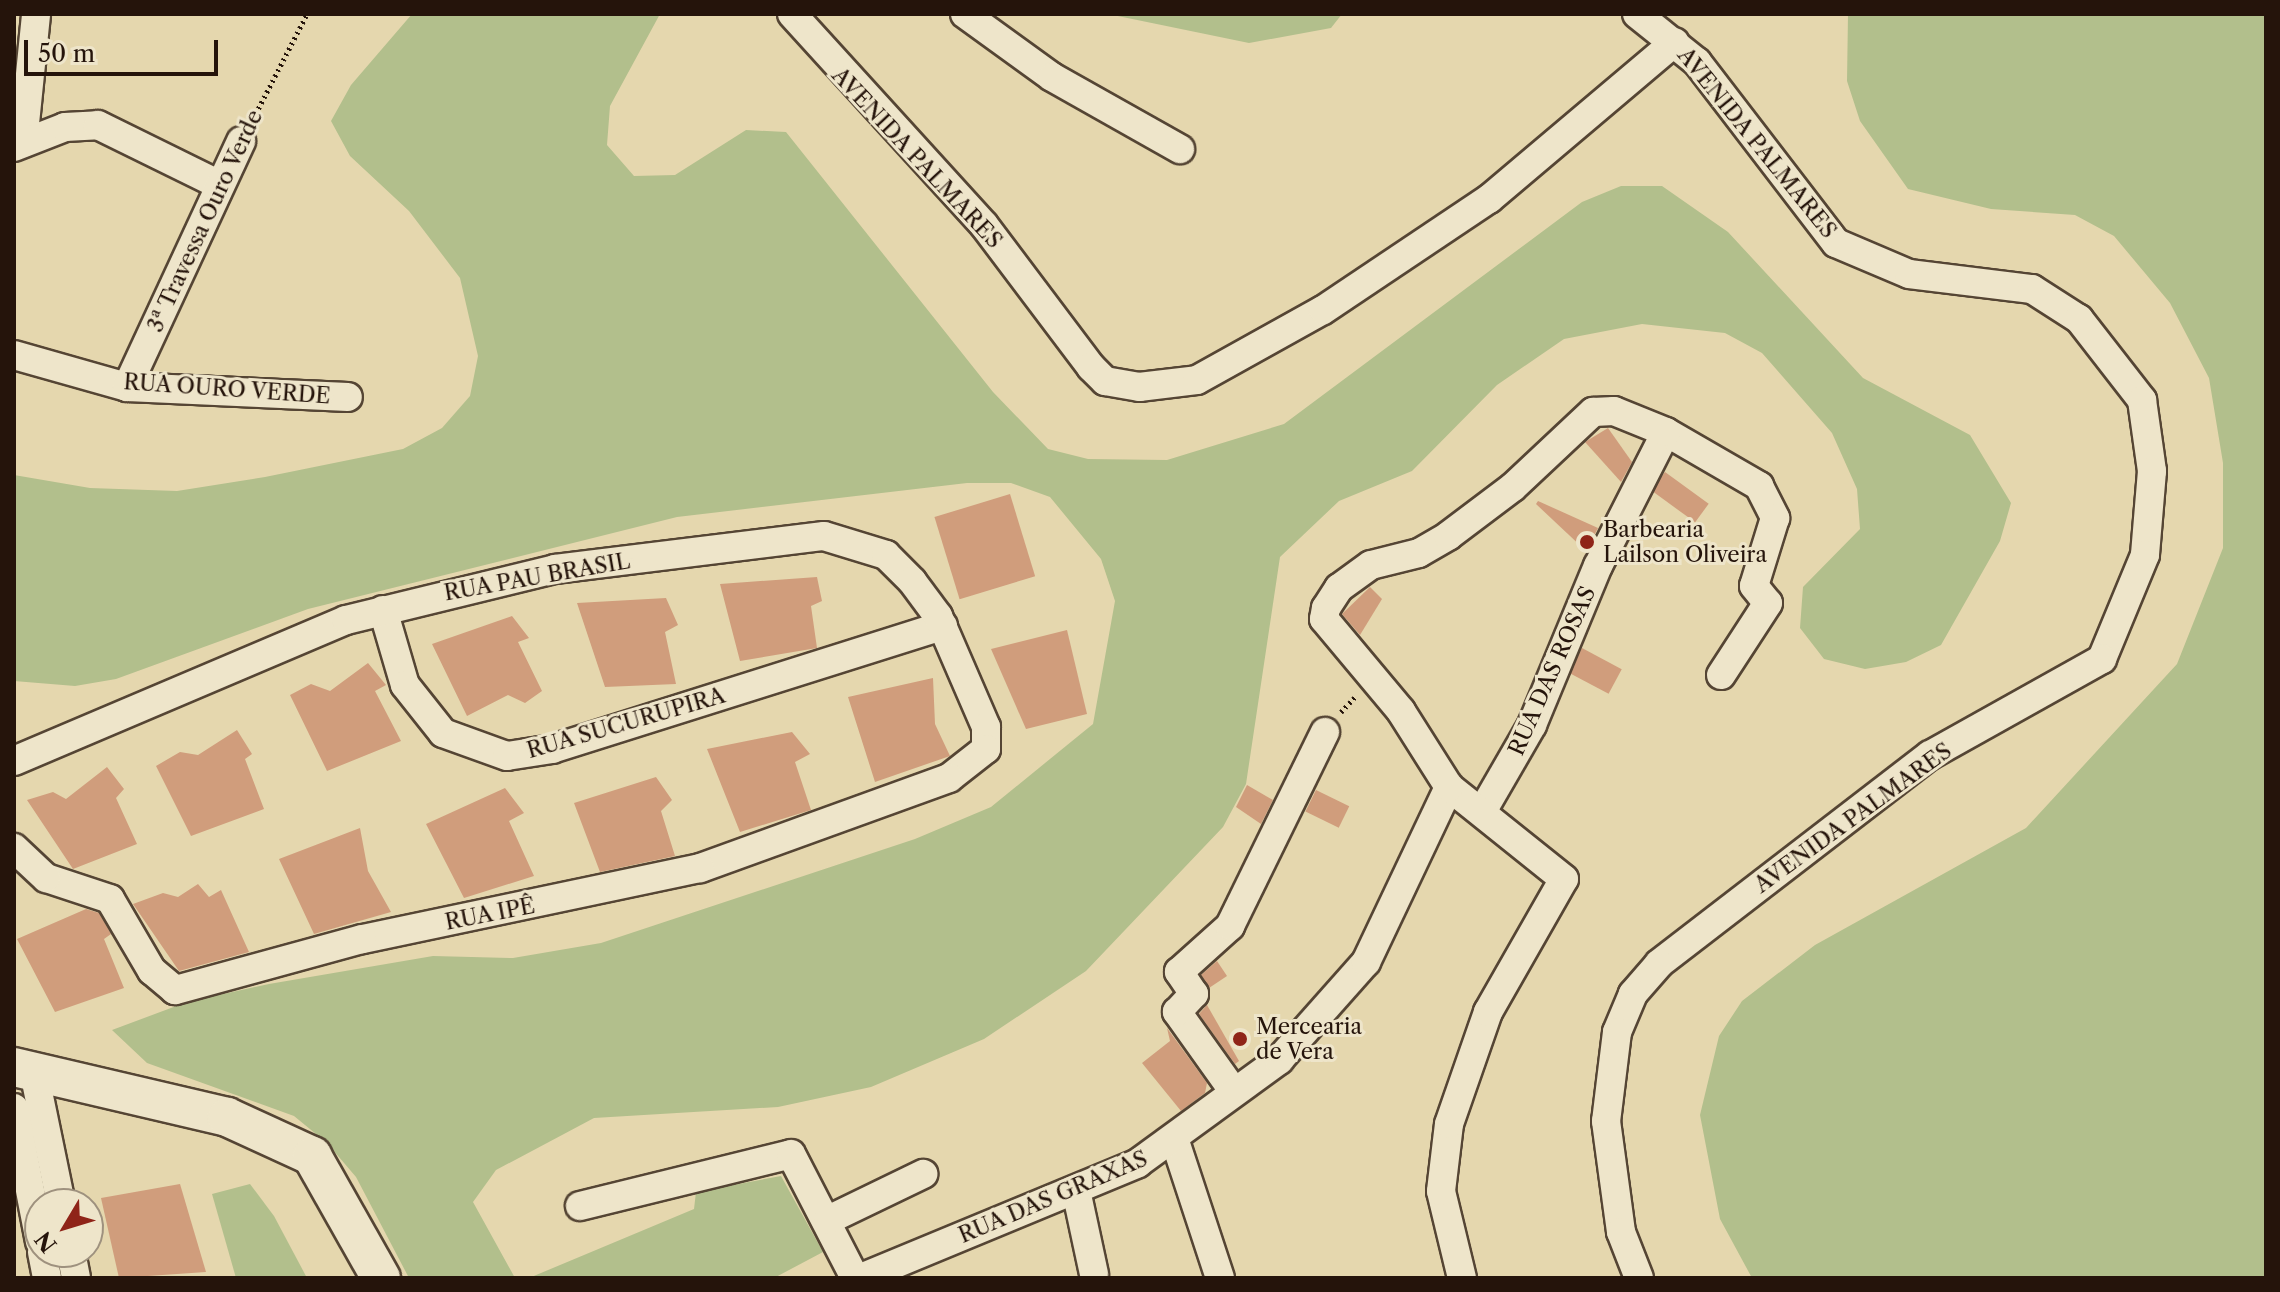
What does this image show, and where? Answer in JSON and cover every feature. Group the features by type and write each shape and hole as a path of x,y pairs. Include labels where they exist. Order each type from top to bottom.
{"street":[{"path":"36,14 18,145 81,123 98,125 220,185"},
{"name":"AVENIDA PALMARES","path":"792,14 984,225 1091,367 1105,381 1139,387 1197,380 1323,310 1489,199 1675,42 1836,243 1909,274 2032,289 2079,319 2142,400 2152,471 2145,555 2102,659 1930,755 1659,964 1633,994 1617,1032 1606,1121 1621,1232 1639,1278"},
{"path":"965,14 1052,77 1180,149"},
{"path":"1637,14 1675,42"},
{"name":"3ª Travessa Ouro Verde","path":"127,387 241,141"},
{"name":"RUA OURO VERDE","path":"14,355 127,387 348,397"},
{"path":"1462,1278 1441,1191 1449,1124 1488,1012 1564,879 1483,810 1449,787 1373,679 1324,619 1349,579 1448,536 1513,487 1593,412 1614,411 1666,432 1759,486 1775,518 1754,586 1768,603 1721,675"},
{"name":"RUA DAS ROSAS","path":"1483,810 1532,725 1605,552 1666,432"},
{"name":"RUA PAU BRASIL","path":"14,761 383,610 555,569 824,536 886,555 943,626 986,727"},
{"name":"RUA SUCURUPIRA","path":"383,610 405,685 443,733 507,756 552,749 943,626"},
{"name":"RUA IPÊ","path":"14,848 46,878 110,899 152,971 184,989 362,939 651,884 715,864 949,778 986,749 986,727"},
{"path":"1232,1089 1177,1012 1194,994 1179,972 1230,926 1325,732"},
{"name":"RUA DAS GRAXAS","path":"580,1206 791,1154 858,1278 1076,1190 1175,1141 1232,1089 1313,1029 1366,962 1449,787"},
{"path":"57,1188 24,1069 227,1117 312,1156 381,1278"},
{"path":"14,1108 30,1188"},
{"path":"1175,1141 1220,1278"},
{"path":"828,1220 923,1174"},
{"path":"1076,1190 1094,1274"}],"path":[{"name":"3ª Travessa Ouro Verde","path":"241,141 307,14"},
{"path":"1325,732 1373,679"}],"green space":[{"path":"412,14 660,14 610,106 607,145 634,176 675,175 746,130 786,132 993,392 1048,449 1088,459 1167,460 1284,424 1582,202 1621,186 1662,186 1728,232 1863,378 1970,435 2011,503 2000,541 1941,645 1906,662 1865,669 1824,659 1800,628 1803,587 1860,529 1857,489 1832,433 1762,353 1725,333 1642,324 1564,339 1497,385 1412,471 1339,501 1280,557 1246,784 1223,827 1086,971 984,1039 871,1087 778,1107 594,1118 496,1170 473,1202 515,1278 409,1278 356,1177 327,1143 294,1116 147,1063 112,1030 187,1002 269,984 433,956 513,958 601,943 915,839 991,807 1093,724 1115,601 1101,559 1050,497 1011,483 967,483 677,517 308,609 116,679 75,686 14,681 14,475 90,488 177,491 265,477 403,449 442,428 470,396 478,356 460,278 409,211 350,156 331,121 351,85"},
{"path":"1108,14 1342,14 1331,28 1249,43"},
{"path":"1848,14 2266,14 2266,1278 1752,1278 1720,1219 1700,1115 1719,1036 1742,1001 1815,945 2026,828 2177,664 2223,548 2223,463 2209,378 2170,303 2114,236 2075,215 1991,209 1908,189 1860,121 1847,81"},
{"path":"781,1176 823,1252 774,1278 529,1278 694,1209 696,1192"},
{"path":"250,1184 274,1216 307,1278 236,1278 212,1194"}],"building":[{"path":"1608,428 1632,462 1621,482 1585,442"},
{"path":"1665,472 1709,504 1695,522 1651,491"},
{"path":"1010,494 1035,576 960,599 934,517"},
{"name":"Barbearia Lailson Oliveira","path":"1538,501 1598,528 1586,551 1536,504"},
{"path":"817,577 822,601 811,606 817,648 740,661 720,584"},
{"path":"1370,587 1382,599 1360,635 1342,614"},
{"path":"666,598 678,625 665,632 676,684 605,687 577,603"},
{"path":"512,616 529,638 518,642 542,691 525,703 508,695 467,716 432,644"},
{"path":"1067,630 1087,714 1026,729 991,649"},
{"path":"1582,648 1622,669 1609,694 1569,673"},
{"path":"368,663 386,685 375,691 401,741 327,771 290,695 311,684 330,691"},
{"path":"933,678 935,724 950,756 875,782 848,697"},
{"path":"237,730 252,754 245,759 264,809 191,836 156,766 180,752 198,755"},
{"path":"792,732 810,754 795,762 811,810 740,832 707,749"},
{"path":"107,767 124,789 116,798 137,844 73,869 27,800 53,792 66,799"},
{"path":"656,777 672,800 661,811 675,856 600,872 574,803"},
{"path":"1247,785 1273,800 1261,824 1236,807"},
{"path":"505,788 524,813 509,821 534,876 464,898 426,824"},
{"path":"1316,790 1349,806 1339,828 1305,812"},
{"path":"360,828 368,871 391,912 314,934 279,859"},
{"path":"198,884 209,897 221,890 249,952 179,971 133,904 163,893 178,897"},
{"path":"86,909 99,913 111,934 104,939 124,988 55,1012 17,939"},
{"path":"1217,961 1227,976 1209,988 1201,975"},
{"path":"1207,1005 1239,1061 1235,1064 1199,1014"},
{"path":"1167,1028 1207,1083 1205,1093 1181,1111 1142,1063 1170,1041"},
{"path":"180,1184 206,1272 119,1278 104,1211 104,1197"}],"place":[{"name":"Barbearia Lailson Oliveira","path":"1587,542"},
{"name":"Mercearia de Vera","path":"1240,1039"}]}
